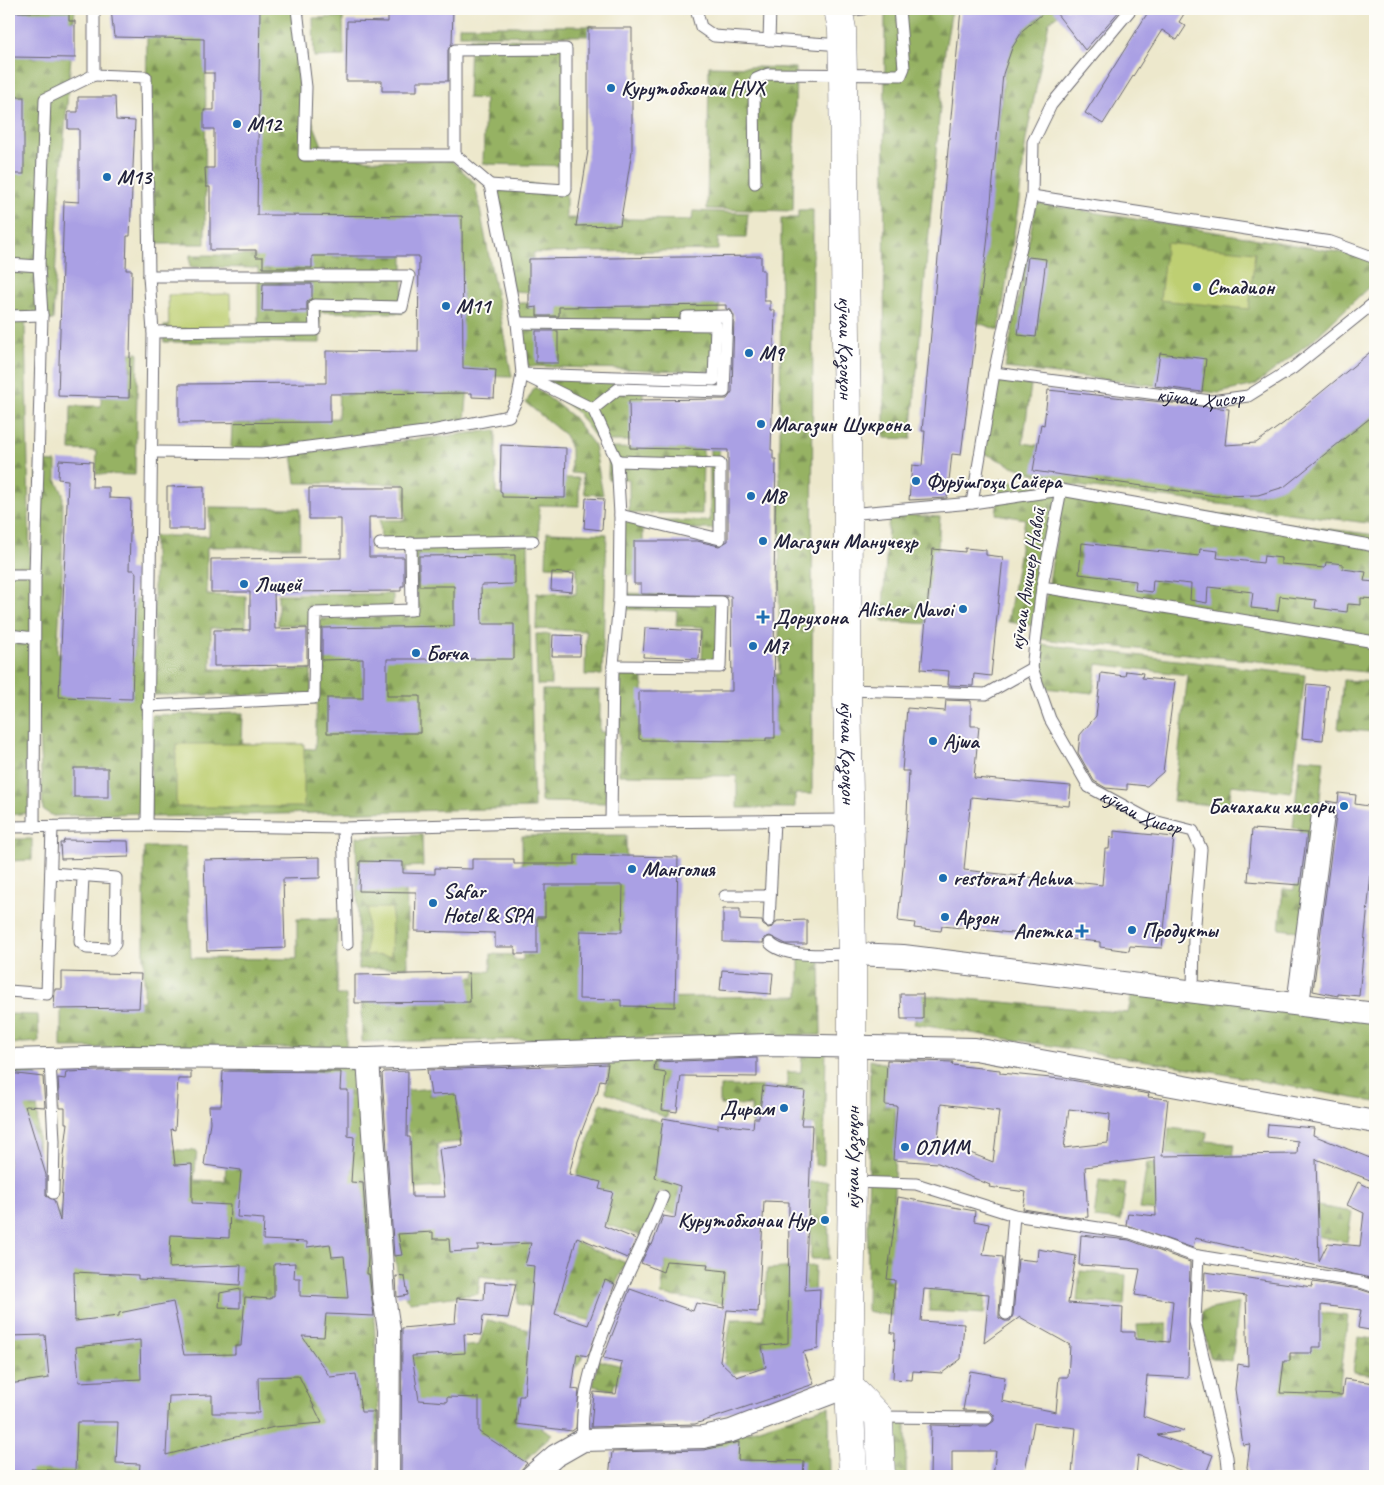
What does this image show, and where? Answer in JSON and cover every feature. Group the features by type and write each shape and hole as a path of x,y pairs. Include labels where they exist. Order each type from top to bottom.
{"street":[{"name":"кӯчаи Қазоқон","path":"846,19 843,76 848,514 847,690 853,1047 849,1386 853,1476"},
{"path":"1298,1004 1323,814"},
{"path":"852,954 903,956 1375,1014"},
{"path":"9,1060 126,1057 368,1059 768,1045 975,1049 1375,1122"},
{"path":"368,1059 384,1298 389,1330 388,1476"},
{"path":"849,1386 879,1417 881,1476"},
{"path":"532,1476 555,1456 583,1440 712,1435 731,1431 849,1386"},
{"path":"836,1476 836,1445 849,1386"}],"lane":[{"path":"94,9 94,75"},
{"path":"151,452 262,453 432,431 508,416 518,397 522,374 517,323 490,185 455,154 304,155 306,87 296,9"},
{"path":"696,9 701,28 714,36 769,40 846,19"},
{"path":"769,40 770,9"},
{"path":"755,183 754,86 756,79 768,74 901,75 904,68 899,9"},
{"path":"972,503 994,372 1032,196 1033,142 1051,105 1131,9"},
{"path":"455,154 456,50 566,49 566,190 490,185"},
{"path":"34,827 34,638 42,315 39,266 45,99 94,75 146,77 149,276 153,332 147,826"},
{"path":"1032,196 1330,242 1375,258"},
{"path":"9,264 39,266"},
{"path":"149,276 409,276 402,307 314,306 315,330 153,332"},
{"name":"кӯчаи Ҳисор","path":"994,372 1211,401 1248,396 1293,368 1375,302"},
{"path":"9,316 42,315"},
{"path":"517,323 727,316 724,392 618,389 593,409"},
{"path":"517,323 716,324 714,380 522,374"},
{"path":"522,374 593,409 617,461 620,514 619,601 613,666 612,822"},
{"path":"617,461 720,464 720,538 620,514"},
{"path":"1061,490 1375,546"},
{"name":"кӯчаи Алишер Навоӣ","path":"847,690 986,694 1032,668 1042,587 1061,490 972,503 848,514"},
{"path":"380,544 533,541"},
{"path":"147,706 314,698 315,613 412,610 411,543"},
{"path":"9,575 35,575"},
{"path":"1042,587 1375,642"},
{"path":"613,666 720,667 722,602 619,601"},
{"path":"9,635 34,638"},
{"name":"кӯчаи Ҳисор","path":"1032,668 1050,719 1089,787 1150,820 1193,831 1201,849 1194,936 1193,991"},
{"path":"9,827 343,828 612,822 850,820"},
{"path":"769,921 774,821"},
{"path":"9,992 47,994 52,827"},
{"path":"343,828 347,944"},
{"path":"51,873 83,877 116,878 115,944 110,948 87,948 80,942 83,877"},
{"path":"725,896 770,896"},
{"path":"770,943 777,950 790,953 852,954"},
{"path":"50,1060 54,1141 53,1193"},
{"path":"852,1182 916,1184 1014,1215 1131,1233 1198,1256 1361,1282 1375,1287"},
{"path":"583,1440 582,1425 589,1378 614,1305 645,1242 663,1196"},
{"path":"1006,1314 1014,1215"},
{"path":"1198,1256 1195,1322 1227,1457 1229,1476"},
{"path":"879,1417 987,1418"}],"green space":[{"path":"9,9 75,9 59,200 53,320 25,323 31,613 29,813 9,815"},
{"path":"240,9 294,9 299,88 325,153 370,160 452,161 475,183 512,377 439,375 442,248 224,247"},
{"path":"885,9 952,9 945,49 911,439 884,438"},
{"path":"1025,9 1065,9 1049,22 1026,139 1019,201 999,330 975,322 1009,35"},
{"path":"343,17 344,56 314,57 313,18"},
{"path":"459,26 593,26 593,36 459,35"},
{"path":"147,28 206,29 205,244 145,244"},
{"path":"470,38 571,41 568,166 483,164 485,99 468,98"},
{"path":"709,66 796,68 793,211 707,209"},
{"path":"493,182 566,187 566,218 692,220 693,211 748,213 746,238 718,238 718,250 533,253 533,286 572,295 513,291"},
{"path":"1036,203 1375,258 1375,281 1314,339 1255,385 1219,393 1005,368"},
{"path":"798,210 813,210 812,794 795,794 795,808 737,808 737,776 619,775 619,676 643,676 643,729 775,730 775,674 779,674 781,218 798,218"},
{"path":"1166,243 1255,252 1249,309 1160,300"},
{"path":"190,255 403,256 403,313 320,312 320,343 164,342 164,326 258,326 258,268 190,267"},
{"path":"230,294 231,328 169,329 168,295"},
{"path":"720,302 718,372 528,366 517,303"},
{"path":"102,353 138,353 135,475 96,474 97,451 70,450 71,406 101,406"},
{"path":"538,377 643,382 643,441 598,441 577,412 538,383"},
{"path":"998,380 1031,385 1023,443 1208,469 1298,449 1375,384 1375,524 1062,484 1010,465 982,452"},
{"path":"468,387 465,420 432,427 261,450 231,448 232,424 338,418 339,388"},
{"path":"535,387 573,417 594,445 603,495 585,494 582,474 571,473 571,449 565,435 526,403"},
{"path":"496,430 496,494 519,494 519,478 579,478 579,506 539,505 539,538 381,542 380,520 405,520 404,484 296,483 292,454"},
{"path":"719,446 720,529 643,529 643,575 618,575 618,521 710,521 710,447"},
{"path":"609,448 703,449 702,514 629,513 629,479 608,479"},
{"path":"37,461 56,462 56,480 63,493 62,574 57,653 134,656 136,599 147,599 143,813 53,816 43,810 38,713"},
{"path":"1001,479 1058,490 1036,626 1008,622 1025,519 996,514"},
{"path":"1063,494 1375,535 1375,673 1040,639"},
{"path":"209,507 300,508 300,547 207,547 207,595 246,596 246,628 211,628 211,669 311,670 311,695 154,695 154,536 209,536"},
{"path":"889,514 940,517 933,624 882,621"},
{"path":"547,532 607,534 602,675 585,675 586,631 536,629 537,593 576,594 577,567 546,566"},
{"path":"528,544 534,808 150,817 152,715 243,713 242,746 315,749 320,619 414,616 414,548"},
{"path":"622,593 721,596 719,664 702,664 703,627 676,626 677,611 622,609"},
{"path":"278,594 393,594 393,608 311,608 311,625 278,625"},
{"path":"536,634 550,634 551,685 537,685"},
{"path":"1040,644 1305,675 1291,792 1231,785 1229,807 1173,801 1188,675 1097,664 1093,693 1035,687"},
{"path":"1343,680 1375,682 1375,724 1372,732 1338,729"},
{"path":"542,690 600,690 600,732 606,732 606,803 541,802"},
{"path":"176,744 304,744 304,807 176,807"},
{"path":"1300,758 1324,760 1306,932 1279,929 1283,889 1294,890 1300,829 1293,828"},
{"path":"422,835 423,866 406,867 408,967 359,969 356,837"},
{"path":"626,835 627,998 799,996 799,954 820,953 821,1035 362,1042 361,978 475,977 476,971 491,971 491,954 513,955 513,960 523,960 522,836"},
{"path":"9,839 32,839 32,860 9,861"},
{"path":"144,847 186,847 191,958 297,959 297,919 337,919 337,995 346,995 346,1048 61,1048 61,1001 144,1001"},
{"path":"368,908 392,908 391,956 366,955"},
{"path":"1132,992 1375,1013 1375,1102 1179,1066 914,1024 922,995 1128,1013"},
{"path":"9,1014 38,1015 39,1042 9,1044"},
{"path":"802,1047 826,1047 824,1165 815,1165 815,1125 751,1123 751,1105 720,1105 720,1086 787,1087 787,1072 801,1072"},
{"path":"668,1052 671,1090 667,1118 606,1092 610,1053"},
{"path":"870,1060 896,1066 892,1316 867,1311"},
{"path":"362,1065 380,1440 358,1471 213,1465 193,1476 9,1476 9,1070 37,1073 39,1216 69,1211 116,1114 118,1069 163,1075 159,1149 197,1151 194,1180 225,1181 231,1070"},
{"path":"456,1086 461,1142 437,1144 441,1187 415,1189 409,1131 393,1132 389,1092"},
{"path":"601,1103 711,1138 685,1218 662,1210 668,1194 660,1191 645,1237 565,1211"},
{"path":"1169,1128 1207,1132 1206,1141 1235,1144 1233,1157 1205,1158 1166,1154"},
{"path":"1147,1162 1162,1164 1156,1211 1140,1209"},
{"path":"1099,1180 1126,1183 1121,1221 1094,1218"},
{"path":"828,1181 829,1259 811,1259 810,1182"},
{"path":"1312,1205 1352,1212 1347,1242 1307,1234"},
{"path":"391,1219 541,1246 571,1240 626,1263 597,1322 518,1304 519,1281 480,1276 478,1294 410,1302 399,1291"},
{"path":"666,1258 732,1267 727,1304 661,1295"},
{"path":"815,1266 814,1297 796,1342 778,1359 722,1377 731,1319 763,1319 767,1269"},
{"path":"1080,1271 1126,1275 1124,1305 1077,1301"},
{"path":"930,1282 986,1285 984,1314 929,1311"},
{"path":"1239,1303 1232,1361 1211,1359 1201,1322 1202,1311"},
{"path":"1302,1310 1348,1316 1332,1449 1274,1442 1284,1355 1297,1356"},
{"path":"487,1320 530,1330 584,1356 557,1393 546,1397 542,1428 552,1434 511,1476 404,1476 400,1401 407,1352 479,1345"},
{"path":"1167,1324 1165,1357 1140,1359 1137,1325"},
{"path":"1358,1337 1375,1339 1375,1375 1353,1372"},
{"path":"598,1360 627,1367 624,1385 615,1383 613,1390 593,1386"},
{"path":"829,1406 830,1476 612,1476 624,1453 684,1457 730,1437"},
{"path":"872,1416 906,1421 906,1476 872,1476"}],"building":[{"path":"111,9 260,9 257,215 462,216 463,368 496,370 494,398 472,397 472,393 330,394 330,422 179,423 179,384 326,383 326,351 418,352 419,256 312,256 312,268 263,268 263,257 256,257 256,250 210,250 210,187 206,187 205,168 214,168 214,129 204,129 204,110 214,110 214,73 204,73 204,39 114,37"},
{"path":"388,9 453,9 452,43 448,50 448,81 417,81 417,91 382,91 382,81 346,81 347,21 388,22"},
{"path":"961,9 1048,9 1023,30 1012,48 1003,74 987,245 961,455 952,454 947,498 909,500 912,465 922,466 925,431 922,431"},
{"path":"1053,9 1121,9 1085,50"},
{"path":"1150,9 1187,9 1179,22 1186,26 1177,40 1162,30 1103,124 1085,113"},
{"path":"9,12 69,12 69,21 75,21 75,58 9,57"},
{"path":"588,28 632,28 632,151 620,225 576,226 588,151"},
{"path":"9,97 24,97 24,174 9,174"},
{"path":"78,97 115,97 116,120 135,121 130,236 127,236 126,270 132,270 129,398 58,396 64,201 79,202 79,129 68,129 68,112 78,112"},
{"path":"761,256 761,270 764,270 764,301 770,301 770,310 775,310 771,450 773,450 773,459 776,459 774,582 775,738 766,738 766,741 642,740 639,739 639,691 732,691 731,596 641,594 641,584 634,584 634,541 697,541 719,546 728,541 728,450 630,448 629,400 727,399 732,392 734,316 731,310 726,309 726,305 559,307 559,316 537,316 537,307 529,308 529,259"},
{"path":"1028,257 1046,259 1036,337 1018,335"},
{"path":"263,284 312,284 312,298 307,302 307,311 262,311"},
{"path":"536,331 558,331 558,363 536,363"},
{"path":"1375,348 1375,414 1284,487 1258,495 1216,496 1033,471 1041,424 1044,425 1048,390 1229,409 1225,445 1256,443 1284,423"},
{"path":"1160,353 1206,359 1202,392 1155,386"},
{"path":"501,445 566,448 565,498 502,497 502,492 500,491"},
{"path":"59,460 93,462 92,487 109,487 109,498 131,499 129,570 134,570 136,573 132,699 59,697 68,480 58,479"},
{"path":"204,486 204,529 167,529 167,487"},
{"path":"309,488 402,488 402,517 369,517 369,557 404,557 404,586 401,586 401,591 274,592 275,629 307,628 307,665 214,666 214,630 250,630 250,592 211,592 211,559 341,558 341,519 309,519"},
{"path":"586,498 604,499 602,530 584,528"},
{"path":"1082,543 1199,556 1200,549 1218,551 1217,558 1263,563 1264,556 1281,558 1281,564 1325,568 1326,562 1343,564 1343,569 1366,572 1364,581 1375,582 1375,599 1361,598 1361,605 1348,604 1347,612 1315,608 1316,600 1280,596 1278,611 1251,608 1253,592 1208,587 1207,603 1190,600 1191,584 1153,580 1152,592 1135,590 1136,581 1079,574"},
{"name":"Alisher Navoi","path":"965,548 986,550 986,555 1003,557 991,676 974,674 973,686 948,685 949,671 921,669 933,549 965,552"},
{"name":"Боғча","path":"515,555 515,584 481,585 482,624 514,624 514,659 387,659 387,696 420,696 420,733 327,733 327,698 363,698 363,659 322,660 322,628 454,626 454,586 419,586 419,556"},
{"path":"552,572 574,574 572,592 551,590"},
{"path":"645,628 700,631 699,659 643,657"},
{"path":"553,635 581,636 580,656 552,656"},
{"path":"1126,671 1143,673 1142,678 1175,681 1163,772 1147,786 1127,784 1127,790 1106,788 1094,781 1078,753 1080,735 1096,716 1101,673 1125,676"},
{"path":"1307,684 1328,686 1323,740 1302,738"},
{"path":"946,700 971,701 971,726 979,726 974,778 1071,786 1069,806 971,797 964,870 1102,885 1105,849 1109,849 1110,837 1114,838 1114,831 1174,837 1162,948 1130,946 1129,951 1100,947 1100,942 942,926 941,931 914,928 915,923 898,921 906,836 909,771 902,771 907,708 945,711"},
{"path":"74,768 108,768 108,797 74,797"},
{"path":"1339,793 1356,795 1355,804 1375,807 1375,833 1359,996 1338,994 1338,996 1313,991 1336,816 1335,809 1326,801 1338,803"},
{"path":"1252,829 1307,833 1300,885 1248,881"},
{"path":"64,840 128,841 129,857 61,859 60,843 63,843"},
{"path":"575,855 678,857 675,1007 621,1006 621,1000 579,999 580,931 622,932 623,885 545,885 545,917 537,917 537,954 515,954 515,947 495,947 495,933 415,931 416,892 359,891 360,861 403,862 403,873 435,874 435,868 472,869 472,859 514,859 514,864 575,864"},
{"path":"320,857 320,878 283,879 285,948 207,951 204,860"},
{"path":"723,909 740,909 740,920 762,921 763,925 768,928 773,927 777,921 807,920 807,944 786,944 770,936 764,938 763,943 723,942"},
{"path":"722,970 773,973 771,994 720,990"},
{"path":"62,972 141,974 139,1008 54,1009 55,989 62,989"},
{"path":"469,973 470,1002 355,1003 355,975"},
{"path":"900,994 923,994 923,1019 901,1019"},
{"path":"757,1058 757,1077 681,1076 677,1112 662,1110 666,1073 654,1071 655,1062"},
{"path":"887,1060 953,1062 952,1065 1000,1070 1000,1073 1071,1080 1149,1094 1148,1097 1168,1099 1162,1156 1297,1154 1298,1141 1267,1137 1268,1124 1314,1128 1313,1135 1375,1160 1375,1182 1316,1159 1319,1261 1328,1243 1360,1246 1364,1213 1347,1205 1358,1182 1375,1190 1375,1279 1195,1238 1193,1248 1126,1225 1128,1213 1156,1216 1155,1158 1085,1167 1088,1217 1081,1218 1023,1209 1026,1192 989,1187 990,1185 938,1163 893,1160 897,1106 885,1105","holes":["941,1104 999,1111 993,1162 938,1140","1069,1109 1110,1114 1108,1143 1064,1148"]},
{"path":"608,1064 605,1081 600,1080 597,1094 578,1141 569,1174 601,1182 599,1189 613,1192 604,1226 636,1239 627,1258 577,1237 555,1314 588,1325 605,1280 615,1284 588,1356 577,1354 572,1389 579,1390 576,1428 572,1431 516,1424 519,1396 524,1396 534,1266 525,1265 531,1243 478,1245 478,1250 450,1252 449,1239 433,1239 433,1232 398,1234 402,1255 394,1256 382,1074 384,1072 408,1071 407,1137 410,1137 412,1197 445,1197 439,1149 463,1146 461,1123 456,1094 431,1095 427,1070"},
{"path":"126,1070 191,1071 191,1079 178,1079 175,1130 171,1129 175,1165 192,1164 192,1203 230,1205 229,1238 171,1235 169,1268 241,1265 240,1285 138,1279 138,1275 74,1272 75,1321 119,1316 119,1313 173,1302 184,1355 235,1354 235,1346 241,1346 245,1297 271,1299 271,1297 274,1297 274,1264 295,1263 294,1278 300,1278 300,1296 348,1298 344,1256 332,1257 330,1244 307,1247 307,1242 263,1240 264,1219 237,1217 241,1170 204,1165 210,1122 209,1106 221,1106 223,1071 341,1072 340,1090 348,1090 348,1136 354,1137 351,1182 363,1183 368,1257 367,1274 369,1274 374,1316 326,1314 324,1337 302,1336 330,1377 356,1374 361,1412 375,1412 375,1476 139,1476 140,1464 116,1463 118,1422 77,1422 75,1471 31,1469 32,1476 9,1476 9,1384 49,1378 45,1335 9,1336 9,1073 43,1077 45,1107 25,1106 46,1175 46,1196 54,1200 60,1221 68,1123 65,1123 65,1108 60,1108 58,1078 65,1079 66,1072","holes":["140,1340 141,1379 79,1382 76,1347","299,1376 322,1423 274,1427 166,1455 169,1396 212,1395 212,1413 259,1413 258,1377"]},
{"path":"763,1086 805,1091 801,1125 812,1125 805,1290 820,1289 818,1349 803,1352 814,1384 695,1424 591,1427 594,1392 616,1394 622,1362 603,1358 630,1289 693,1311 696,1303 724,1308 727,1271 707,1269 708,1264 666,1261 663,1272 641,1263 650,1244 652,1245 663,1216 675,1218 680,1186 655,1178 663,1118 718,1128 718,1124 753,1128 754,1118 759,1118","holes":["764,1201 789,1202 788,1343 762,1346 766,1367 737,1377 720,1361 727,1310 758,1312"]},
{"path":"898,1197 975,1211 974,1221 989,1224 983,1255 1003,1257 999,1318 1005,1321 1010,1321 1013,1315 1018,1259 1037,1261 1038,1249 1076,1256 1068,1303 1123,1307 1122,1332 1135,1332 1135,1339 1169,1342 1173,1301 1135,1295 1140,1269 1079,1265 1081,1235 1129,1240 1190,1262 1188,1378 1147,1376 1143,1416 1184,1431 1157,1435 1213,1455 1205,1476 1197,1476 1138,1455 1136,1476 1072,1474 1076,1428 1034,1423 1024,1476 993,1476 996,1451 952,1451 952,1476 930,1476 931,1425 987,1426 994,1421 994,1415 990,1411 963,1410 970,1371 1005,1377 1002,1401 1056,1412 1059,1377 1068,1377 1070,1345 1020,1317 984,1343 989,1294 924,1289 921,1321 964,1324 961,1359 942,1373 913,1371 912,1380 893,1379 895,1333 891,1333 895,1280 887,1279"},
{"path":"1205,1272 1312,1287 1313,1282 1359,1289 1375,1294 1375,1331 1358,1328 1361,1310 1321,1305 1321,1347 1312,1347 1312,1353 1290,1353 1290,1361 1284,1361 1280,1393 1342,1395 1344,1379 1375,1383 1375,1476 1249,1476 1247,1467 1250,1444 1243,1445 1235,1389 1238,1364 1248,1366 1246,1296 1204,1290"},
{"path":"396,1276 405,1277 408,1295 397,1297"},
{"path":"485,1282 516,1284 508,1318 483,1316 481,1335 464,1334 465,1353 412,1356 419,1400 447,1402 447,1397 479,1398 479,1432 527,1463 520,1471 519,1476 401,1476 402,1328 455,1323 457,1298 484,1300"},
{"path":"240,1289 240,1308 219,1307 220,1293"},
{"path":"739,1442 738,1460 804,1461 803,1476 609,1476 612,1452 704,1450"}],"place":[{"name":"Курутобхонаи НУХ","path":"611,88"},
{"name":"М12","path":"237,124"},
{"name":"М13","path":"107,177"},
{"name":"Стадион","path":"1197,287"},
{"name":"М11","path":"446,306"},
{"name":"М9","path":"749,353"},
{"name":"Магазин Шукрона","path":"761,424"},
{"name":"Фурӯшгоҳи Сайера","path":"916,481"},
{"name":"М8","path":"751,496"},
{"name":"Магазин Манучеҳр","path":"763,541"},
{"name":"Лицей","path":"244,584"},
{"name":"Alisher Navoi","path":"963,609"},
{"name":"Дорухона","path":"763,617"},
{"name":"М7","path":"753,646"},
{"name":"Боғча","path":"416,653"},
{"name":"Ajwa","path":"933,741"},
{"name":"Бачахаки хисори","path":"1344,806"},
{"name":"Манголия","path":"632,869"},
{"name":"restorant Achva","path":"943,878"},
{"name":"Safar Hotel & SPA","path":"433,903"},
{"name":"Арзон","path":"945,917"},
{"name":"Продукты","path":"1132,930"},
{"name":"Апетка","path":"1082,931"},
{"name":"Дирам","path":"784,1108"},
{"name":"ОЛИМ","path":"905,1147"},
{"name":"Курутобхонаи Нур","path":"825,1220"}]}
